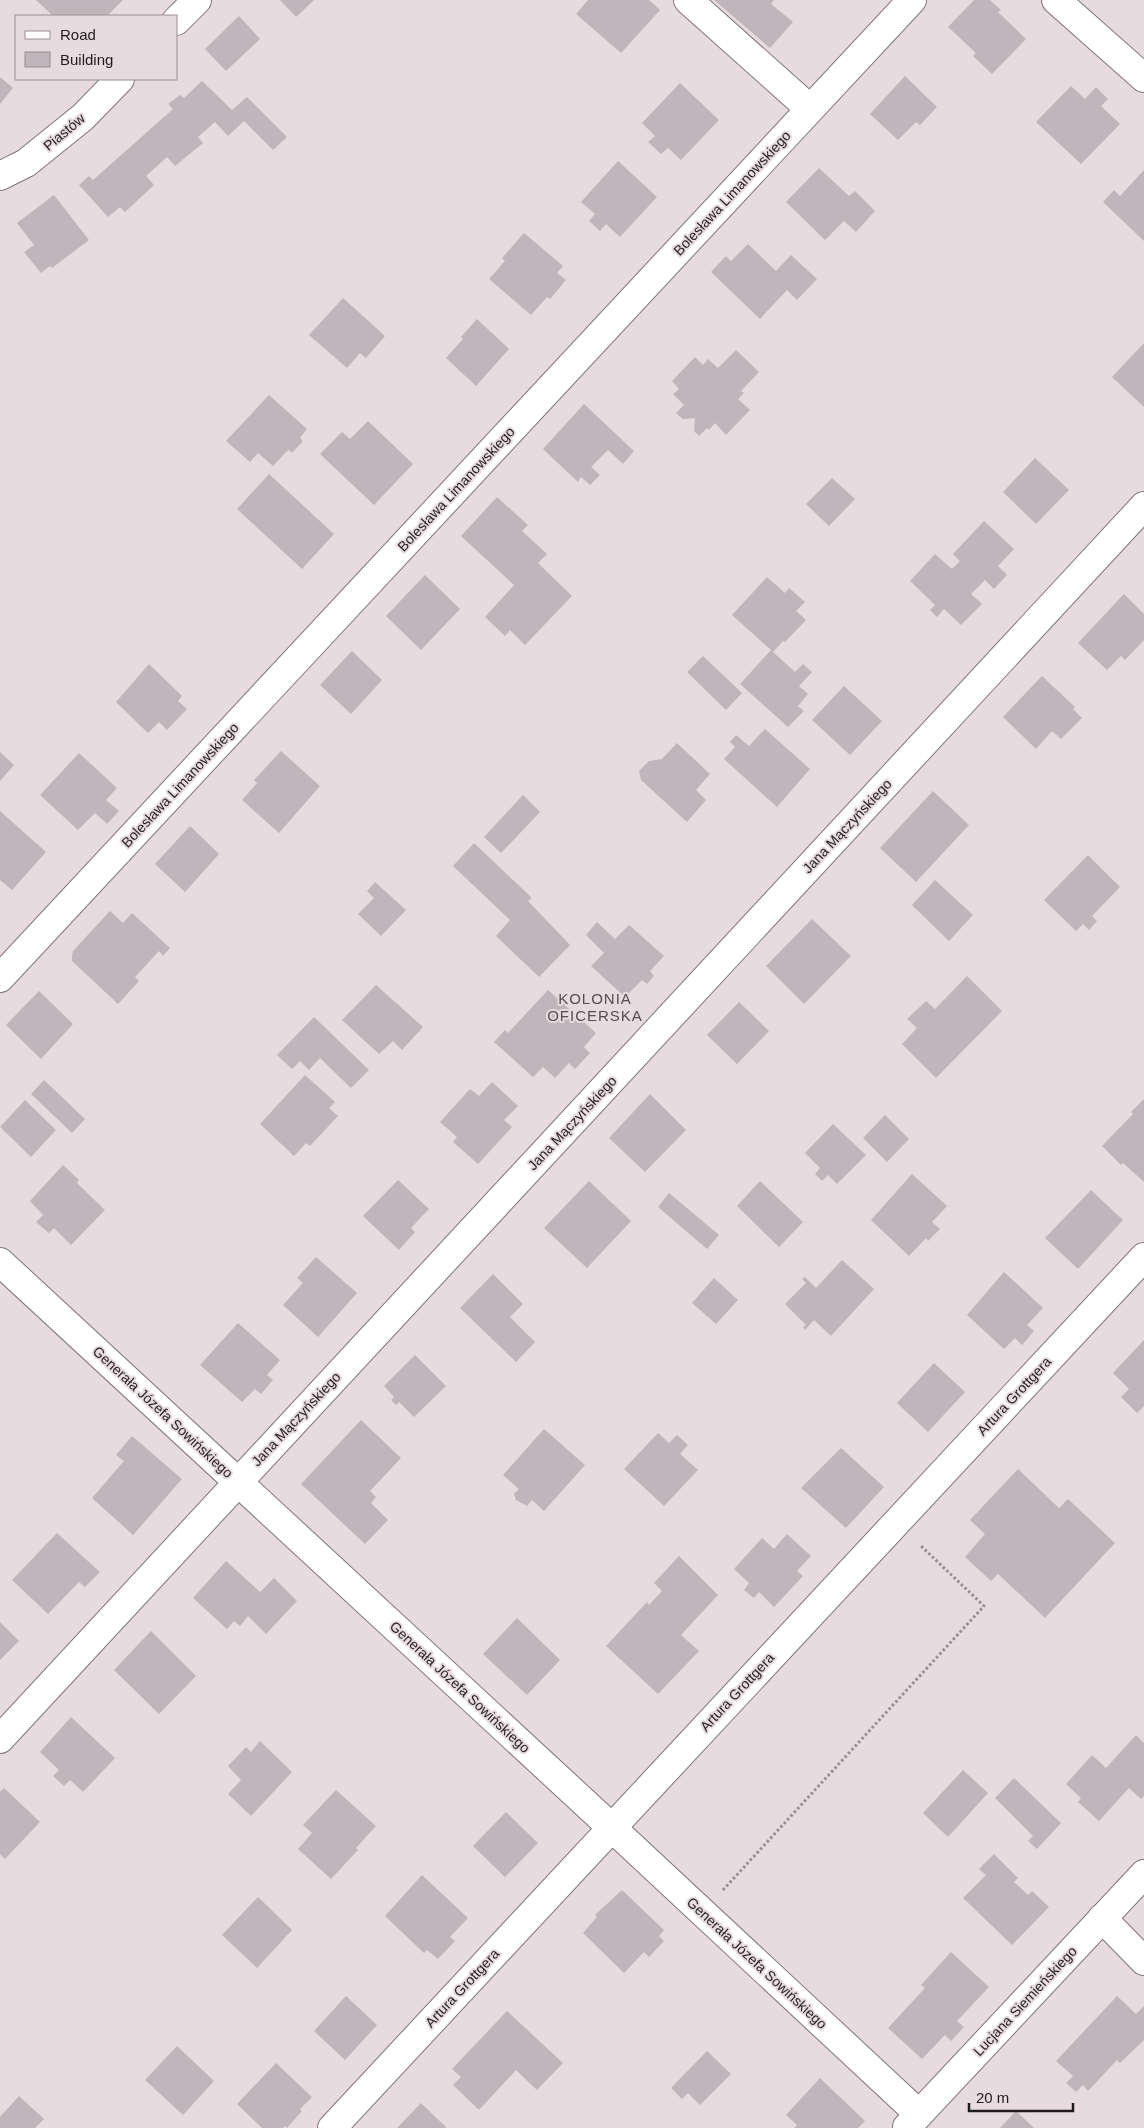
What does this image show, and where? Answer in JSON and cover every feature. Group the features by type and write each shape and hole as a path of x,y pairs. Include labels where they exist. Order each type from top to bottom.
{"street":[{"path":"178,19 197,0"},
{"path":"688,0 810,109"},
{"name":"Bolesława Limanowskiego","path":"0,978 912,0"},
{"path":"1056,0 1144,78"},
{"name":"Piastów","path":"0,176 26,164 83,117 119,80"},
{"name":"Jana Mączyńskiego","path":"0,1739 1144,506"},
{"name":"Artura Grottgera","path":"332,2128 1144,1257"},
{"name":"Generała Józefa Sowińskiego","path":"0,1262 703,1912 912,2121"},
{"name":"Lucjana Siemieńskiego","path":"912,2121 1144,1874"},
{"path":"1102,1918 1144,1961"}],"path":[{"path":"703,1912 984,1606 917,1543"}],"building":[{"path":"36,0 123,0 108,15 52,15"},
{"path":"280,0 314,0 296,17"},
{"path":"588,0 649,0 660,10 621,53 576,14"},
{"path":"714,0 774,0 771,4 793,22 770,48"},
{"path":"974,0 990,0 1001,10 998,12 1026,39 992,74 973,56 976,53 948,27"},
{"path":"239,16 260,39 226,71 205,49"},
{"path":"905,76 937,107 920,125 916,122 898,140 870,114"},
{"path":"0,77 13,88 0,104"},
{"path":"202,81 232,110 247,97 287,137 273,150 244,121 228,136 215,122 198,137 203,143 175,166 167,157 146,176 154,185 125,212 120,207 108,217 79,185 89,176 93,180 173,109 168,104 180,95 184,98"},
{"path":"680,83 719,120 681,160 668,148 661,154 648,142 655,136 642,123"},
{"path":"1071,86 1085,99 1096,87 1108,99 1101,106 1120,124 1081,164 1036,122"},
{"path":"618,161 657,197 620,237 606,224 600,231 589,221 595,214 581,202"},
{"path":"819,168 849,196 855,191 875,211 856,232 844,221 825,240 786,202"},
{"path":"1144,170 1144,241 1103,202 1114,190 1120,196"},
{"path":"54,195 89,240 52,268 50,266 41,273 24,252 34,245 17,223"},
{"path":"524,233 563,266 557,273 566,280 550,299 547,297 531,315 489,279 505,261 502,258"},
{"path":"748,244 776,271 791,255 817,279 797,300 787,290 760,319 711,272 726,256 731,261"},
{"path":"343,298 385,336 366,358 360,353 347,368 309,335"},
{"path":"477,319 509,349 476,386 446,358"},
{"path":"1144,343 1144,407 1112,377"},
{"path":"736,350 759,372 741,391 744,393 738,399 750,410 726,435 715,423 709,430 707,428 699,436 694,431 695,418 683,419 676,413 684,405 673,394 679,389 672,381 695,357 703,365 708,359 718,368"},
{"path":"269,395 307,429 300,438 303,441 292,453 289,450 286,452 273,466 258,453 250,462 226,441"},
{"path":"584,404 634,451 623,464 608,450 591,467 600,475 590,485 581,477 578,482 543,449"},
{"path":"368,421 413,464 374,505 320,454 342,432 350,439"},
{"path":"1035,458 1069,490 1036,524 1003,492"},
{"path":"269,474 334,534 302,569 237,509"},
{"path":"832,478 855,499 829,526 806,504"},
{"path":"497,497 528,525 522,531 547,554 538,563 572,596 525,645 510,630 505,636 485,617 514,585 461,536"},
{"path":"984,521 1014,549 998,566 1007,575 994,589 985,580 971,594 982,604 961,625 944,609 937,617 930,610 935,605 910,581 935,554 952,569 960,561 953,554"},
{"path":"425,575 460,609 421,650 386,616"},
{"path":"767,577 785,593 789,588 805,602 796,611 806,620 773,652 795,672 803,664 812,672 799,686 808,694 798,706 804,711 788,727 740,684 771,650 732,615"},
{"path":"1124,594 1144,614 1144,640 1125,660 1121,656 1107,670 1078,643"},
{"path":"352,651 382,680 351,714 320,685"},
{"path":"703,656 742,693 726,710 687,672"},
{"path":"149,664 182,696 178,701 187,709 167,730 159,722 148,733 116,702"},
{"path":"1042,676 1075,707 1073,709 1082,718 1061,739 1052,731 1036,749 1003,717"},
{"path":"844,686 882,721 850,755 812,720"},
{"path":"765,729 810,769 777,807 724,759 735,747 730,742 736,735 749,746"},
{"path":"677,743 710,774 696,790 706,800 687,822 641,780 639,771 649,761 662,759"},
{"path":"281,751 320,786 279,833 242,800 257,783 254,780"},
{"path":"0,752 14,765 0,781"},
{"path":"79,753 117,788 106,800 119,811 107,824 95,813 78,830 40,795"},
{"path":"933,791 969,825 916,882 880,848"},
{"path":"523,795 540,812 501,853 484,837"},
{"path":"0,811 46,852 12,890 0,880"},
{"path":"190,826 219,854 185,892 155,864"},
{"path":"474,843 532,898 528,901 570,945 539,977 496,936 510,920 453,866"},
{"path":"1088,855 1120,887 1092,916 1097,921 1089,930 1083,924 1076,931 1044,900"},
{"path":"935,880 973,915 949,941 912,905"},
{"path":"375,882 406,910 381,936 358,914 374,898 367,891"},
{"path":"110,911 123,923 132,913 170,948 163,956 159,951 135,977 139,981 118,1004 72,961 73,951"},
{"path":"812,919 851,956 804,1004 766,966"},
{"path":"597,922 615,939 629,925 664,956 650,971 654,976 647,984 642,980 625,997 591,966 604,953 586,935"},
{"path":"967,976 1002,1011 936,1078 902,1044 917,1028 907,1019 926,1001 935,1009"},
{"path":"376,985 423,1027 402,1050 393,1041 379,1054 342,1020"},
{"path":"548,990 596,1033 584,1047 590,1053 575,1069 569,1063 555,1078 543,1067 533,1077 494,1042 505,1030 508,1033"},
{"path":"39,991 73,1024 41,1059 6,1025"},
{"path":"739,1002 769,1031 737,1064 707,1035"},
{"path":"314,1017 369,1070 351,1088 320,1058 309,1070 300,1061 292,1069 277,1055"},
{"path":"305,1075 335,1102 329,1108 338,1116 310,1146 306,1143 294,1156 260,1124"},
{"path":"44,1080 85,1119 72,1133 31,1094"},
{"path":"492,1082 518,1106 504,1120 512,1127 478,1164 453,1142 457,1137 440,1122 470,1089 479,1096"},
{"path":"650,1094 686,1130 645,1172 609,1138"},
{"path":"1144,1099 1144,1182 1123,1163 1121,1165 1102,1146 1133,1114 1131,1112"},
{"path":"25,1100 56,1130 31,1157 0,1127"},
{"path":"885,1115 909,1139 887,1162 863,1138"},
{"path":"833,1124 866,1155 837,1184 828,1175 822,1181 815,1174 820,1168 805,1153"},
{"path":"63,1165 79,1180 77,1183 105,1210 71,1245 54,1228 49,1233 36,1222 43,1215 30,1201"},
{"path":"912,1174 947,1206 932,1222 940,1229 928,1241 926,1238 909,1256 871,1220"},
{"path":"398,1180 429,1209 411,1228 415,1232 399,1250 363,1216"},
{"path":"589,1181 631,1221 587,1268 544,1228"},
{"path":"760,1181 803,1222 779,1247 737,1206"},
{"path":"1091,1190 1123,1220 1078,1269 1045,1238"},
{"path":"669,1193 719,1235 707,1249 658,1207"},
{"path":"316,1257 357,1293 318,1337 283,1305 303,1283 297,1278"},
{"path":"842,1260 874,1289 831,1336 814,1320 805,1330 803,1327 806,1325 785,1304 806,1283 802,1279 805,1277 816,1288"},
{"path":"1004,1272 1043,1308 1027,1325 1034,1331 1022,1345 1015,1338 1004,1349 967,1315"},
{"path":"493,1274 523,1304 510,1317 535,1342 516,1362 460,1308"},
{"path":"714,1278 738,1300 716,1324 692,1303"},
{"path":"238,1323 280,1360 267,1375 273,1380 261,1394 255,1389 242,1402 200,1365"},
{"path":"1144,1340 1144,1406 1137,1413 1121,1397 1129,1389 1113,1373"},
{"path":"415,1355 446,1386 414,1417 399,1402 396,1405 391,1400 394,1397 384,1386"},
{"path":"934,1363 965,1392 928,1432 897,1403"},
{"path":"361,1420 401,1458 370,1491 376,1497 371,1503 388,1520 365,1544 301,1484"},
{"path":"544,1429 585,1465 544,1511 532,1500 527,1506 516,1500 514,1494 519,1489 503,1475"},
{"path":"658,1433 669,1443 677,1435 688,1445 680,1454 698,1470 664,1506 624,1469"},
{"path":"132,1436 182,1479 133,1535 92,1498 124,1461 116,1455"},
{"path":"841,1448 884,1487 846,1528 801,1488"},
{"path":"1018,1469 1059,1508 1068,1499 1115,1543 1045,1618 998,1574 991,1581 965,1557 985,1534 970,1520"},
{"path":"57,1533 100,1572 85,1587 79,1582 48,1614 12,1580"},
{"path":"787,1534 811,1556 797,1571 803,1576 774,1607 759,1592 754,1598 744,1590 749,1583 734,1569 762,1538 774,1549"},
{"path":"679,1556 718,1595 681,1635 699,1651 658,1694 606,1646 647,1602 649,1605 662,1591 654,1583"},
{"path":"226,1561 260,1592 274,1578 297,1601 266,1634 248,1616 240,1626 234,1621 227,1629 193,1598"},
{"path":"517,1618 560,1660 527,1695 483,1654"},
{"path":"0,1622 19,1641 0,1660"},
{"path":"151,1631 196,1676 159,1714 114,1670"},
{"path":"71,1717 115,1758 83,1792 70,1780 64,1786 53,1776 59,1770 40,1752"},
{"path":"1136,1735 1144,1743 1144,1796 1141,1799 1129,1788 1099,1821 1078,1802 1081,1798 1066,1784 1092,1755 1106,1768"},
{"path":"260,1741 292,1772 251,1816 228,1794 241,1780 228,1766 246,1747 251,1752"},
{"path":"963,1770 988,1793 948,1837 923,1813"},
{"path":"1014,1778 1061,1823 1037,1849 1028,1841 1033,1836 995,1798"},
{"path":"4,1788 40,1822 5,1859 0,1854 0,1792"},
{"path":"336,1790 376,1826 356,1848 358,1850 331,1879 298,1849 312,1833 303,1825"},
{"path":"506,1812 538,1843 505,1877 473,1846"},
{"path":"994,1854 1018,1878 1014,1882 1028,1895 1032,1891 1049,1907 1012,1945 963,1898 986,1875 979,1869"},
{"path":"422,1875 468,1918 450,1937 455,1941 438,1959 427,1950 424,1953 385,1916"},
{"path":"622,1890 664,1930 659,1936 664,1941 649,1957 644,1952 624,1973 583,1933 597,1917 595,1915"},
{"path":"258,1897 292,1930 257,1968 222,1935"},
{"path":"951,1952 989,1987 957,2021 964,2027 951,2041 945,2035 922,2059 888,2028 925,1988 921,1985"},
{"path":"346,1996 377,2025 345,2060 314,2031"},
{"path":"1117,1996 1136,2014 1144,2006 1144,2040 1120,2063 1117,2060 1088,2091 1083,2085 1076,2092 1066,2083 1073,2076 1056,2061"},
{"path":"507,2011 563,2063 537,2090 516,2070 479,2110 453,2085 461,2077 452,2069"},
{"path":"177,2046 214,2081 183,2115 145,2080"},
{"path":"707,2051 731,2074 700,2105 688,2093 682,2099 671,2088"},
{"path":"276,2063 312,2097 300,2109 302,2111 287,2128 285,2126 283,2128 262,2128 237,2104"},
{"path":"820,2078 865,2121 858,2128 794,2128 797,2125 786,2115"},
{"path":"19,2096 44,2119 35,2128 0,2128 0,2117"},
{"path":"421,2103 447,2128 397,2128"},
{"path":"1016,2111 1034,2128 1000,2128"}],"district":[{"name":"KOLONIA OFICERSKA","path":"595,1008"}]}
